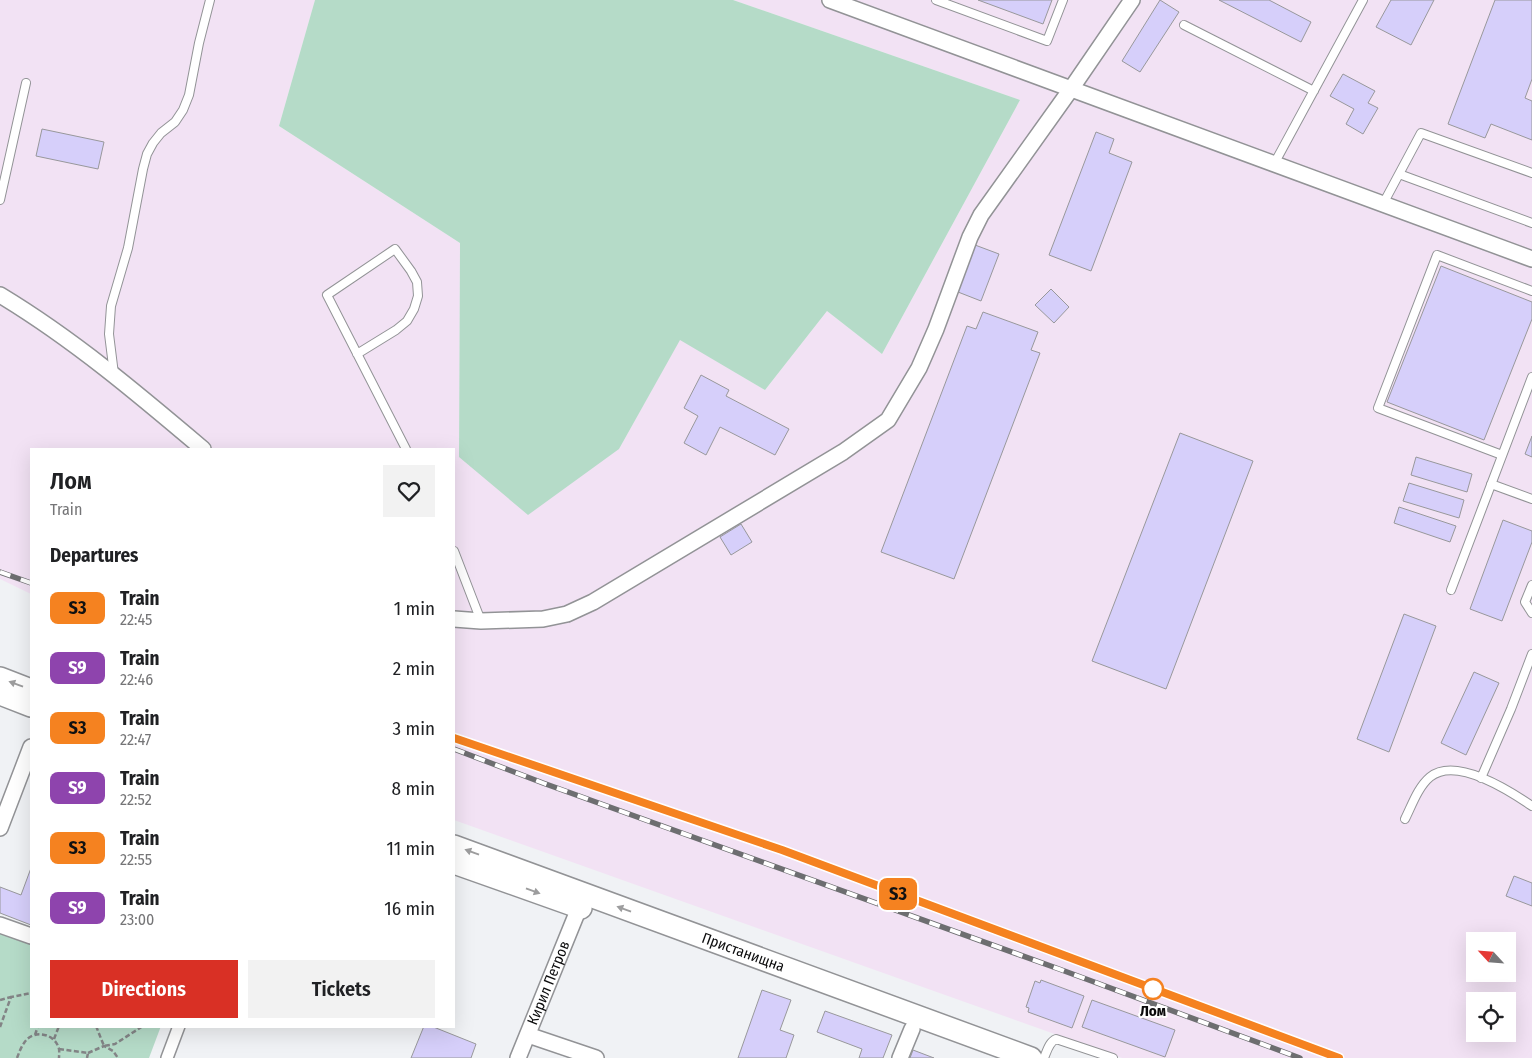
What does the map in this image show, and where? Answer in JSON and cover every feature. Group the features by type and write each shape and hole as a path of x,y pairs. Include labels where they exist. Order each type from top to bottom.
{"main road":[{"path":"0,678 30,690"},
{"path":"0,694 30,706"},
{"name":"Пристанищна","path":"455,846 1031,1058"},
{"name":"Пристанищна","path":"455,863 988,1058"}],"street":[{"path":"830,0 1532,259"},
{"path":"455,619 481,621 543,619 567,614 593,602 843,452 888,420 922,360 936,329 970,238 981,215 1132,0"},
{"path":"0,295 42,321 114,375 202,448"},
{"path":"0,828 30,750"},
{"name":"Кирил Петров","path":"518,1058 579,908"},
{"path":"0,925 30,936"},
{"path":"167,1058 178,1028"},
{"path":"900,1058 912,1029"},
{"path":"528,1035 596,1058"}],"lane":[{"path":"114,375 110,334 111,306 128,248 143,169 153,144 161,133 175,122 183,110 189,95 210,0"},
{"path":"936,0 1048,40 1063,0"},
{"path":"1274,164 1363,0"},
{"path":"1184,25 1314,91"},
{"path":"0,200 26,84"},
{"path":"1383,204 1421,133 1532,173"},
{"path":"1398,174 1532,223"},
{"path":"357,354 396,330 407,321 414,310 418,296 418,282 395,249 327,295 357,354 405,448"},
{"path":"1502,455 1378,408 1437,255 1532,291"},
{"path":"1451,590 1532,377"},
{"path":"1491,484 1532,499"},
{"path":"455,555 481,621"},
{"path":"1532,585 1526,602 1532,613"},
{"path":"1481,778 1532,654"},
{"path":"1405,819 1423,784 1431,776 1439,772 1456,770 1472,774 1513,793 1532,806"},
{"path":"1044,1058 1052,1040 1056,1039 1113,1058"}],"path":[{"path":"0,1000 30,993"},
{"path":"0,1027 11,997"},
{"path":"35,1035 37,1028"},
{"path":"54,1039 58,1028"},
{"path":"97,1028 104,1046 113,1051 118,1058"},
{"path":"59,1049 88,1053 104,1046 115,1044 140,1028"},
{"path":"19,1058 21,1049 28,1038 41,1034 54,1039 59,1049 59,1058"},
{"path":"86,1058 88,1053"}],"shaded area":[{"path":"0,0 315,0 279,126 460,243 459,456 619,449 680,339 765,390 827,311 882,354 1020,100 733,0 1532,0 1532,1058 1122,1058 455,820 455,448 30,448 30,594 0,579"}],"green space":[{"path":"315,0 733,0 1020,100 882,354 827,311 765,390 680,340 619,449 528,515 459,457 460,243 279,126"},
{"path":"0,931 30,943 30,1028 160,1028 149,1058 0,1058"}],"building":[{"path":"978,0 1052,0 1043,24"},
{"path":"1160,0 1179,12 1140,72 1122,61"},
{"path":"1219,0 1269,0 1311,22 1301,42"},
{"path":"1391,0 1434,0 1411,45 1376,27"},
{"path":"1495,0 1532,0 1532,79 1525,98 1532,101 1532,140 1491,124 1485,138 1448,124"},
{"path":"1343,74 1375,91 1368,103 1378,108 1363,134 1346,124 1354,109 1330,96"},
{"path":"42,129 104,142 98,169 36,156"},
{"path":"1096,132 1114,139 1109,153 1132,162 1091,271 1049,255"},
{"path":"975,245 999,254 981,301 958,292"},
{"path":"1441,266 1532,302 1532,319 1484,440 1387,402"},
{"path":"1051,289 1069,307 1054,323 1035,305"},
{"path":"983,312 1038,332 1031,350 1040,353 954,579 881,552 967,326 976,329"},
{"path":"701,375 729,390 726,396 789,429 775,455 720,427 706,455 684,443 698,416 684,408"},
{"path":"1180,433 1253,461 1166,689 1092,661"},
{"path":"1532,436 1532,457 1525,454"},
{"path":"1416,457 1472,474 1467,492 1411,475"},
{"path":"1409,483 1464,500 1459,518 1403,501"},
{"path":"1399,507 1456,526 1450,542 1394,523"},
{"path":"1503,520 1532,531 1532,542 1502,621 1470,609"},
{"path":"741,524 752,542 731,555 720,537"},
{"path":"1404,614 1436,626 1389,752 1357,739"},
{"path":"1474,672 1499,683 1466,755 1441,743"},
{"path":"30,871 30,925 0,913 0,887 21,895"},
{"path":"1514,876 1532,883 1532,906 1506,896"},
{"path":"1041,980 1084,996 1072,1028 1028,1012 1029,1008 1026,1007 1035,981 1040,983"},
{"path":"762,990 791,1000 780,1030 794,1035 786,1058 738,1058"},
{"name":"Лом","path":"1092,1000 1175,1030 1165,1057 1082,1027"},
{"path":"825,1011 892,1035 883,1058 859,1058 862,1049 817,1032"},
{"path":"423,1028 436,1028 476,1044 471,1058 411,1058"},
{"path":"913,1050 934,1058 910,1058"}],"railway":[{"path":"0,572 30,583"},
{"path":"455,738 781,850 1339,1058"},
{"path":"455,749 1300,1058"}],"train":[{"name":"S3","path":"455,738 782,850 1339,1058"}],"place":[{"name":"Лом","path":"1153,989"}]}
